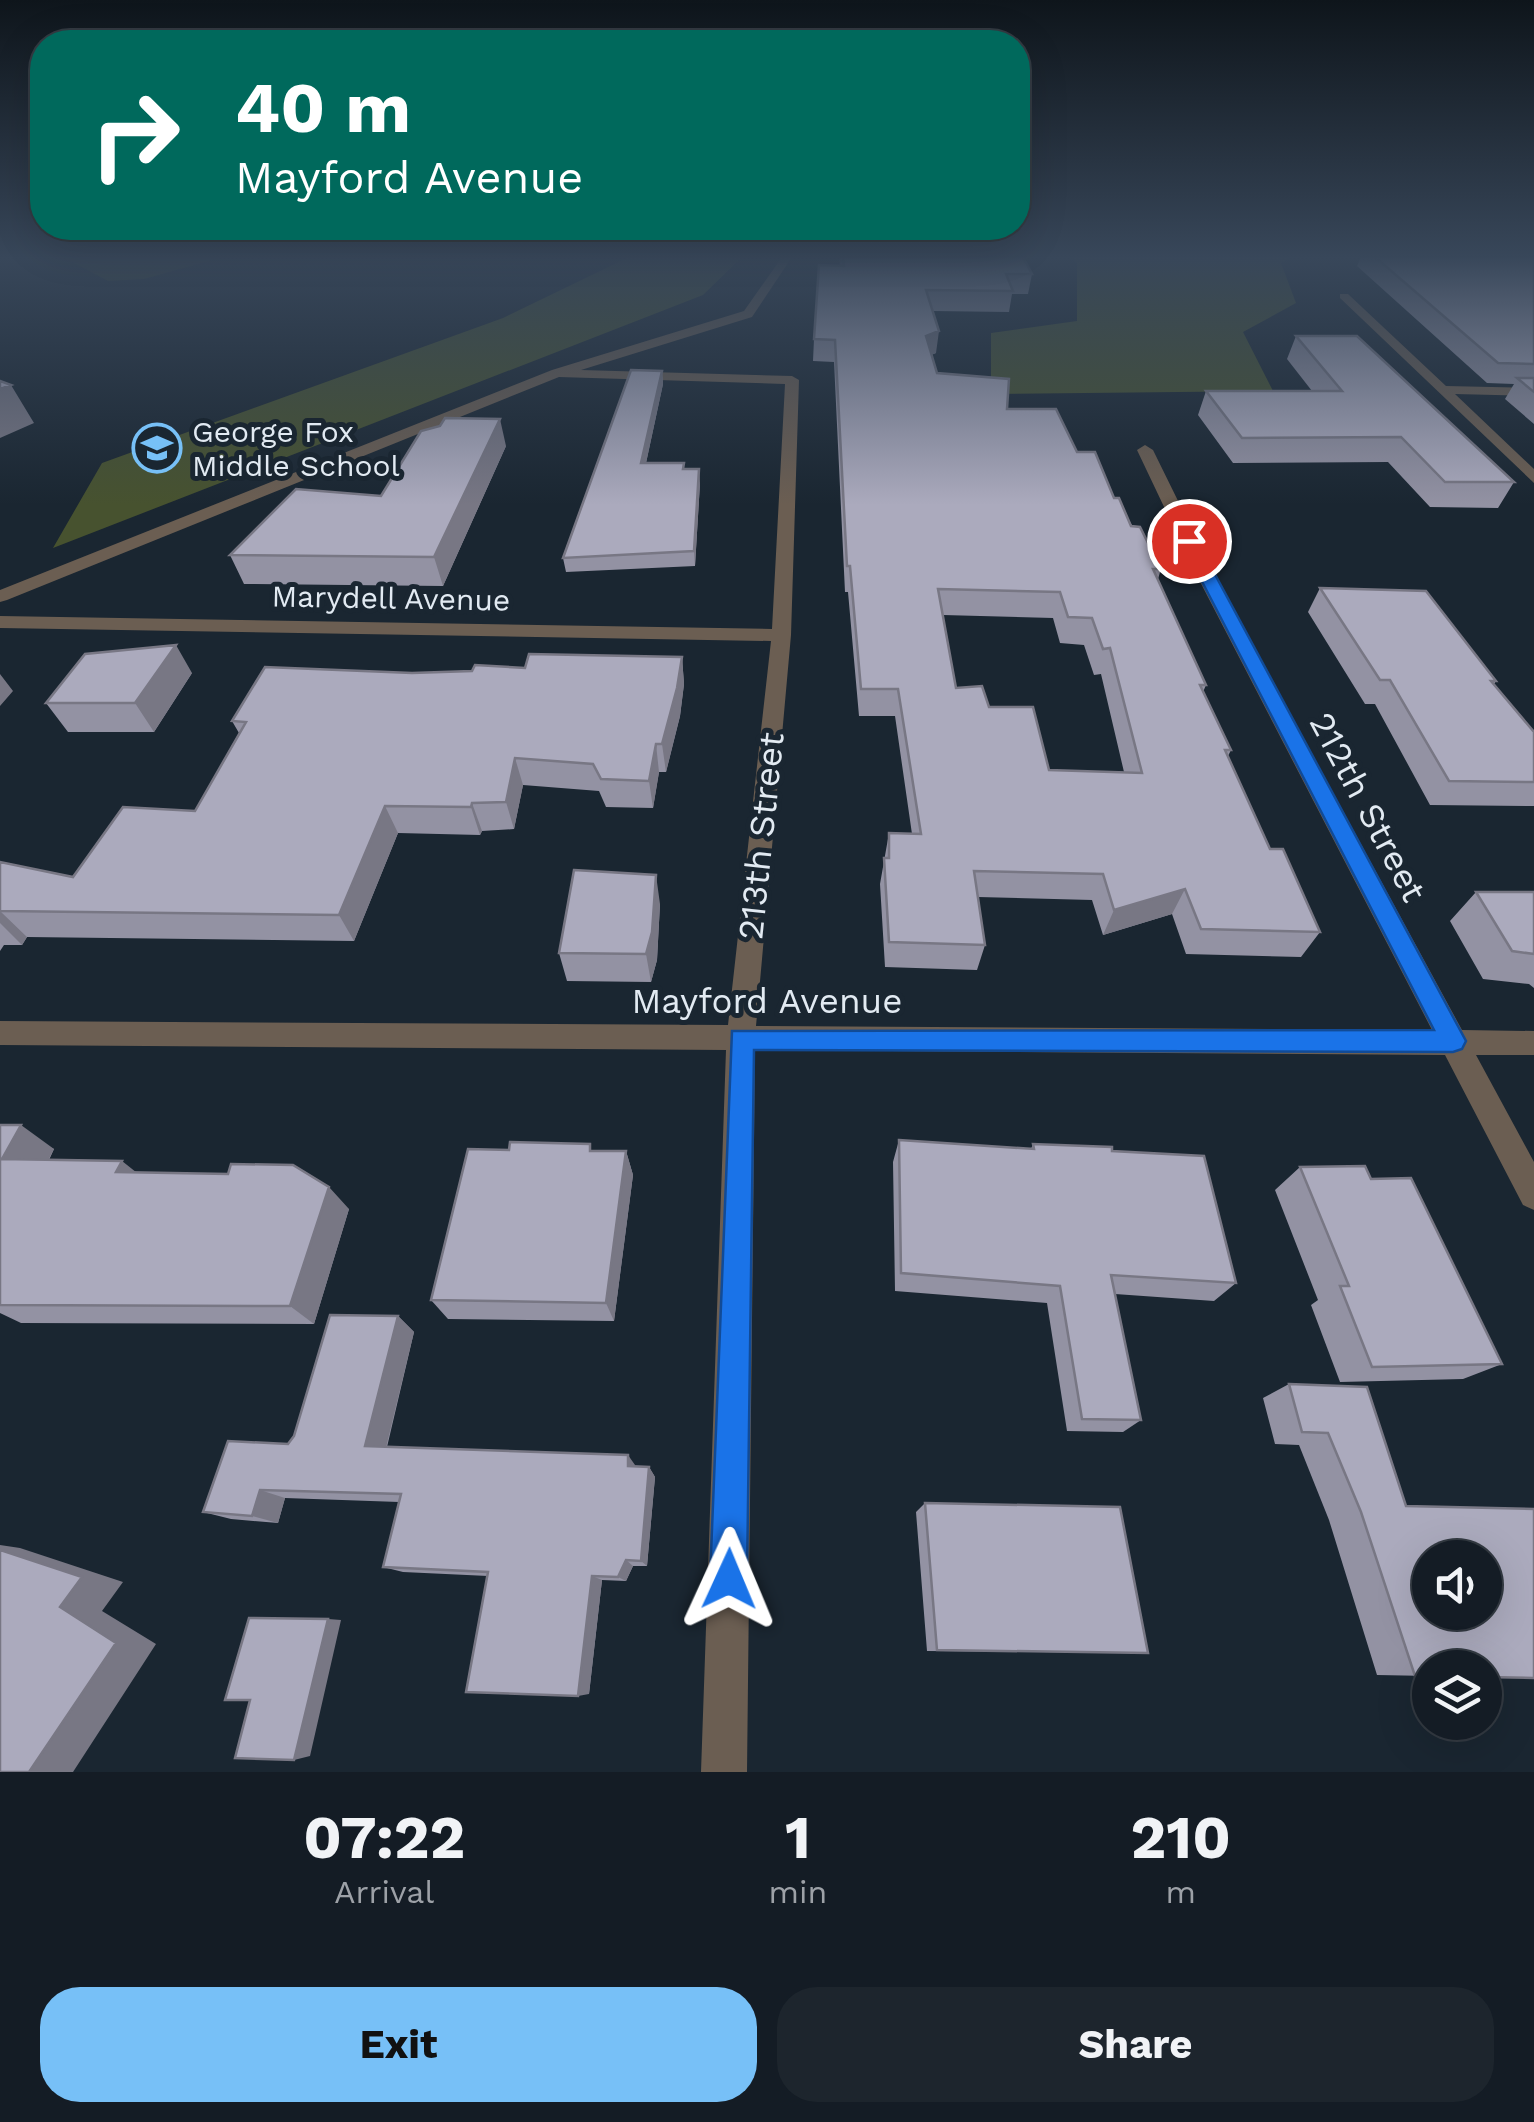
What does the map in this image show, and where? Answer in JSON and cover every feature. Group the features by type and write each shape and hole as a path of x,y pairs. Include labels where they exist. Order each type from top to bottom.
{"street":[{"path":"0,596 557,373 665,340"},
{"path":"1389,340 1534,478"},
{"name":"213th Street","path":"557,373 792,380 781,635 742,1039 724,1772"},
{"path":"1441,390 1534,392"},
{"name":"212th Street","path":"1145,450 1204,572 1534,1194"},
{"name":"Marydell Avenue","path":"0,622 781,635"},
{"name":"Mayford Avenue","path":"0,1034 1534,1043"}],"green space":[{"path":"443,340 588,340 53,548 102,463"},
{"path":"991,340 1247,340 1273,391 991,394"}],"building":[{"path":"829,340 927,340 937,373 1009,379 1007,409 1056,409 1077,452 1095,452 1114,498 1119,498 1131,526 1140,527 1161,569 1153,569 1206,685 1200,685 1231,750 1225,750 1270,849 1283,849 1320,932 1201,929 1185,889 1114,910 1103,874 974,871 985,945 889,942 884,858 889,858 889,833 921,834 898,689 861,689 847,566 835,340","holes":["938,589 1060,592 1068,617 1092,618 1103,649 1110,648 1142,773 1049,770 1033,707 989,707 982,686 956,688"]},
{"path":"1299,340 1361,340 1514,482 1445,482 1401,437 1242,438 1206,391 1342,391"},
{"path":"1471,340 1534,340 1534,364 1498,363"},
{"path":"631,370 662,371 641,463 684,463 683,469 699,469 694,551 563,558"},
{"path":"1517,378 1534,378 1534,392"},
{"path":"445,418 500,419 434,557 230,555 296,489 381,496 421,431 440,426"},
{"path":"1320,588 1426,591 1496,681 1491,681 1534,732 1534,782 1449,781 1390,680 1380,680"},
{"path":"176,645 135,703 46,703 85,654"},
{"path":"529,654 682,657 677,688 662,744 656,744 649,781 601,779 593,764 515,758 506,802 472,803 471,807 385,806 339,915 0,911 0,862 73,877 123,807 195,811 246,722 232,721 265,667 412,673 472,671 475,665 525,668"},
{"path":"574,870 656,875 652,932 646,954 559,953"},
{"path":"1476,892 1534,892 1534,954 1512,951"},
{"path":"0,1125 21,1125 2,1159 122,1161 116,1172 228,1174 231,1164 293,1165 329,1187 290,1306 0,1305"},
{"path":"899,1140 1034,1149 1033,1144 1112,1147 1112,1151 1204,1156 1236,1283 1111,1275 1141,1420 1082,1419 1060,1286 901,1273"},
{"path":"510,1142 590,1144 590,1151 626,1151 606,1303 431,1300 468,1149 509,1150"},
{"path":"1365,1166 1371,1179 1411,1178 1502,1364 1372,1367 1340,1286 1349,1286 1300,1167"},
{"path":"330,1315 398,1316 365,1446 628,1455 628,1466 649,1467 641,1561 626,1560 618,1577 592,1576 578,1696 466,1692 488,1572 383,1567 401,1494 260,1490 252,1516 203,1512 228,1441 288,1444 294,1436"},
{"path":"1289,1384 1367,1387 1406,1506 1534,1509 1534,1678 1502,1677 1502,1650 1412,1650 1412,1667 1361,1512 1328,1433 1302,1432"},
{"path":"925,1503 1120,1507 1148,1653 937,1650"},
{"path":"0,1550 82,1577 60,1607 116,1643 29,1772 0,1772"},
{"path":"249,1618 328,1619 294,1760 235,1758 250,1700 225,1700"}],"place":[{"name":"George Fox Middle School","path":"157,448"}],"route":[{"path":"729,1579 742,1039 1453,1041 1189,541"}]}
